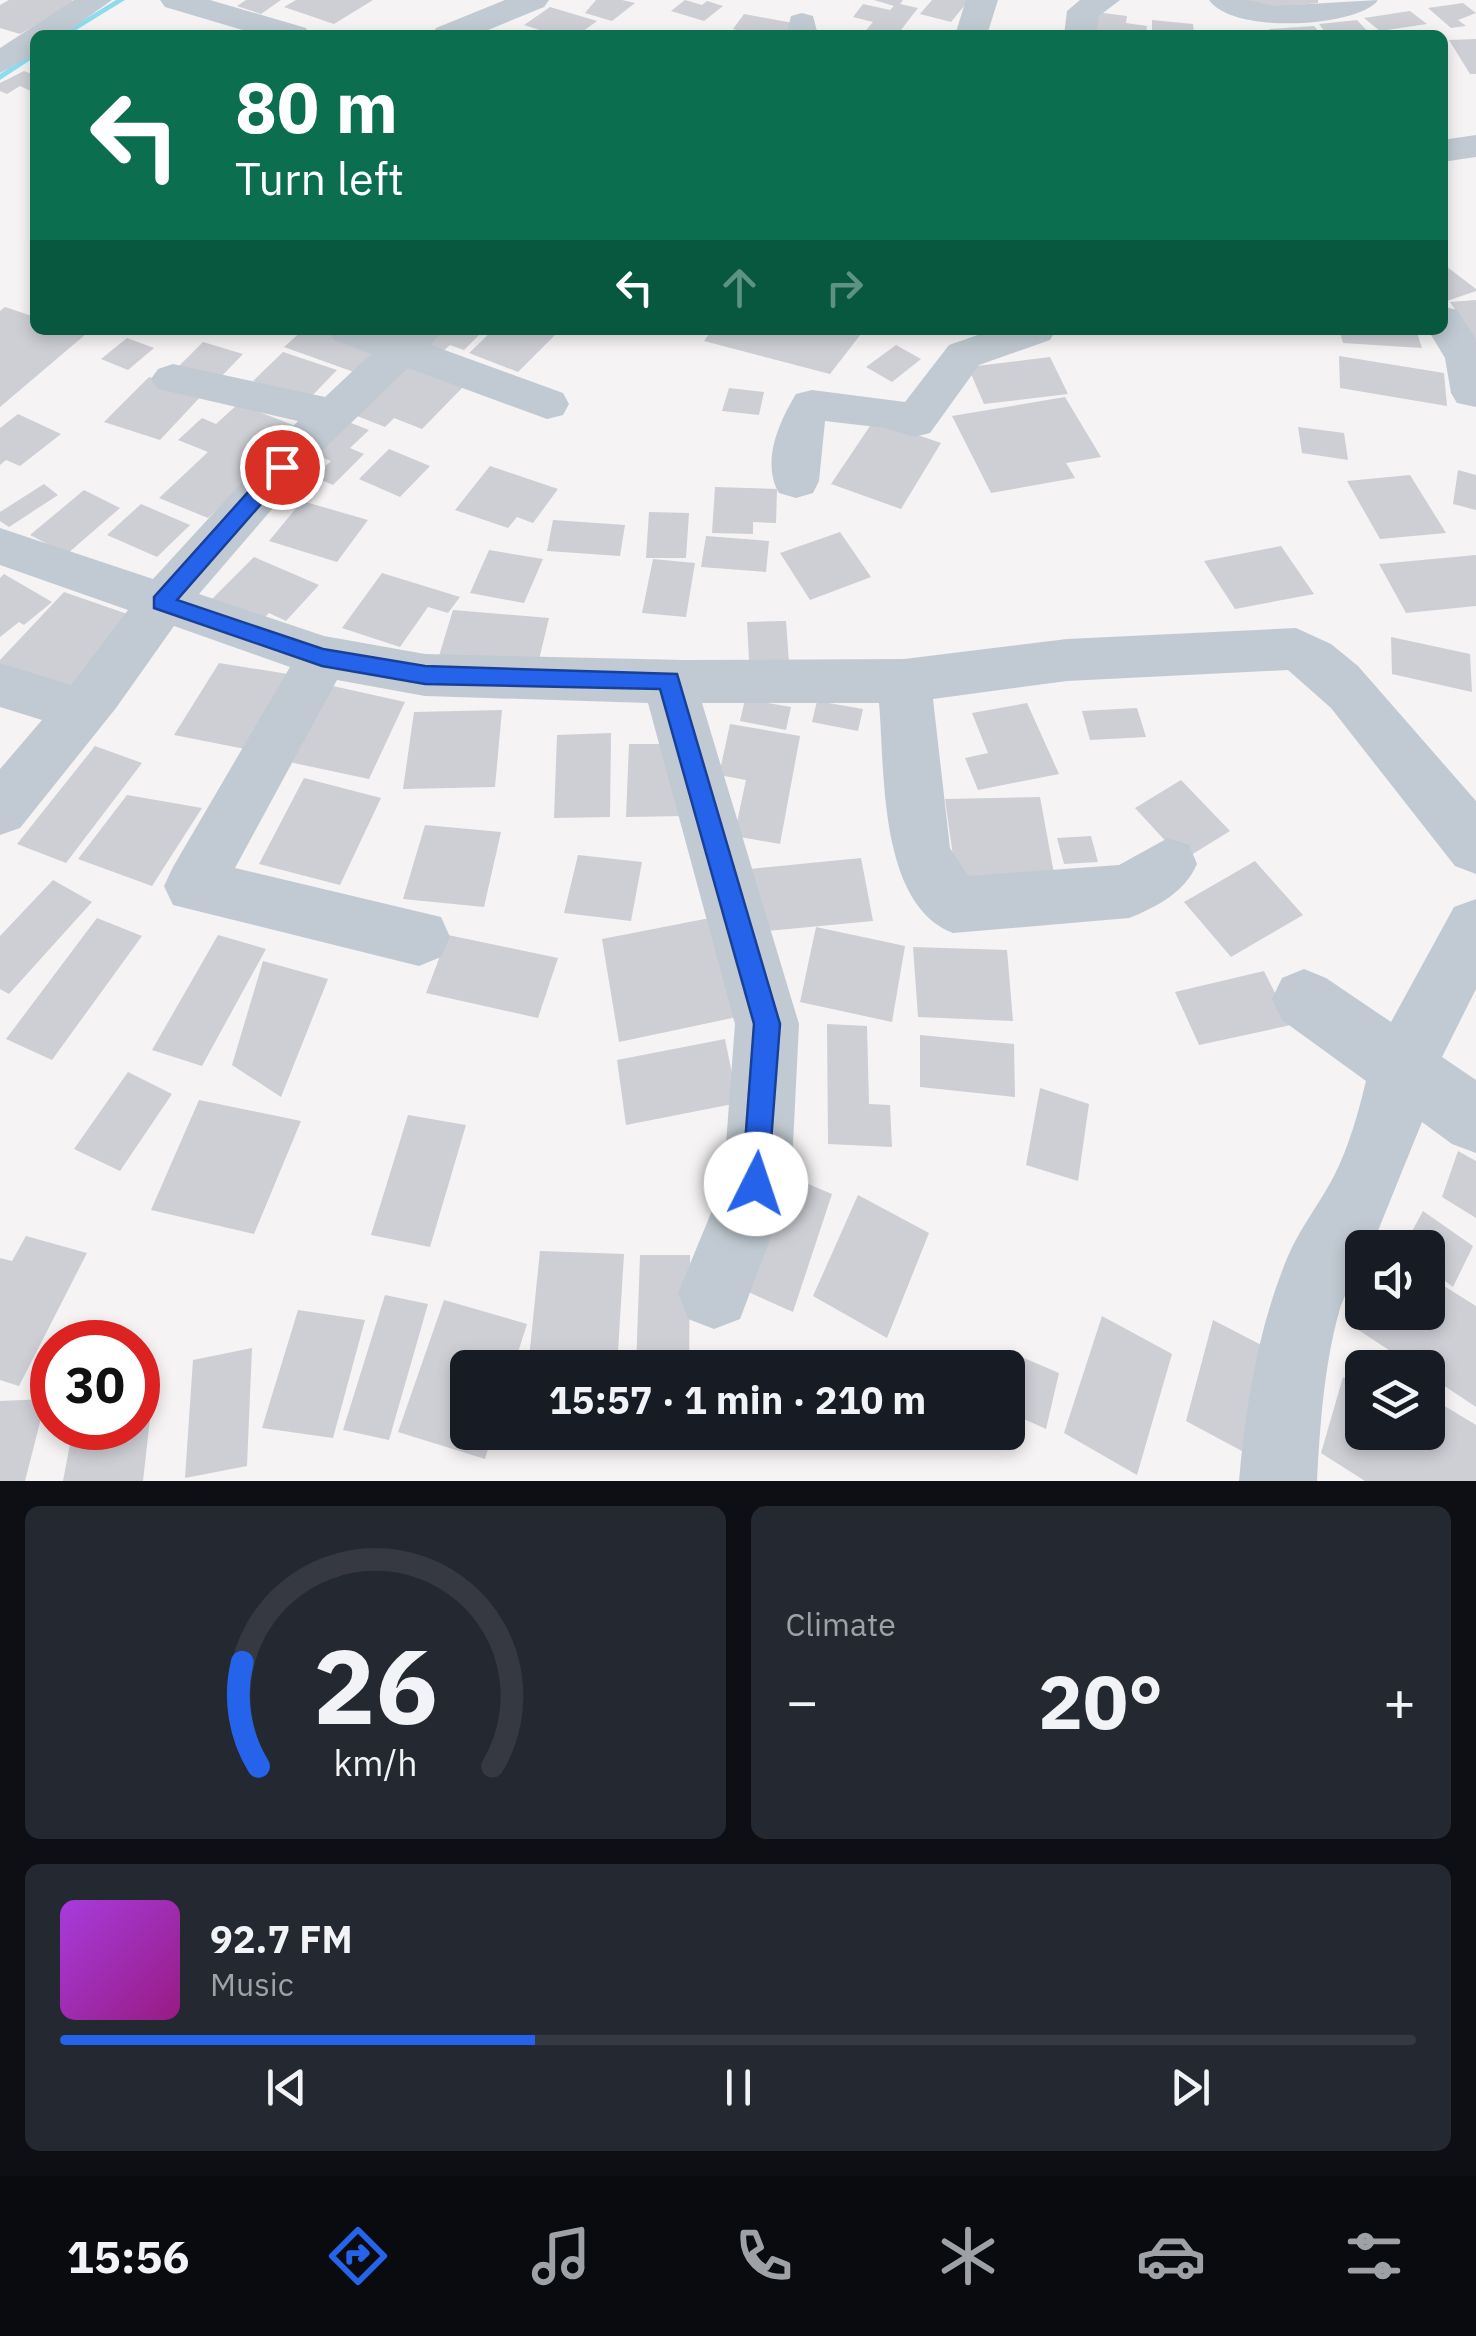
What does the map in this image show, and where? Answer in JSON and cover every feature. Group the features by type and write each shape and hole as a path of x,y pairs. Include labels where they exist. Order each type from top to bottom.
{"street":[{"path":"49,30 96,0"},
{"path":"176,0 277,30"},
{"path":"460,30 533,0"},
{"path":"973,30 982,0"},
{"path":"1225,0 1243,13 1267,16 1362,0"},
{"path":"1448,150 1476,146"},
{"path":"1448,328 1467,358 1473,393"},
{"path":"380,335 412,340 547,404"},
{"path":"796,481 800,428 812,405 891,413 914,422 964,355 1021,335"},
{"path":"0,810 82,711 162,603 334,414 412,340"},
{"path":"173,379 334,414"},
{"path":"0,546 322,657 425,675 904,681 1067,660 1296,649 1327,666 1458,793 1476,848"},
{"path":"322,657 194,886 419,937"},
{"path":"669,681 767,1024 756,1184 714,1293"},
{"path":"904,681 921,854 953,905 1129,891 1168,864"},
{"path":"0,685 82,711"},
{"path":"1278,1481 1282,1426 1302,1312 1316,1276 1358,1201 1386,1130 1404,1066 1476,927"},
{"path":"1304,999 1476,1120"}],"building":[{"path":"9,0 77,2 20,34 0,28 0,5"},
{"path":"246,0 281,0 261,14 237,6"},
{"path":"296,0 373,0 334,24 284,7"},
{"path":"596,0 635,3 612,21 585,13"},
{"path":"685,0 723,6 704,21 671,11"},
{"path":"874,0 903,0 900,4 918,8 901,30 866,30 873,22 853,17 863,4 890,10 894,6"},
{"path":"932,0 969,0 951,22 920,14"},
{"path":"1249,0 1318,0 1318,3 1258,9"},
{"path":"1463,3 1476,13 1458,20 1466,26 1451,28 1428,8"},
{"path":"550,7 597,21 585,30 540,30 524,25"},
{"path":"1410,11 1427,24 1379,30 1364,18"},
{"path":"1096,12 1127,16 1126,23 1147,26 1147,30 1092,30"},
{"path":"744,14 793,23 788,30 733,29"},
{"path":"1152,20 1193,24 1194,30 1152,30"},
{"path":"1357,20 1366,30 1323,30 1319,24"},
{"path":"1314,26 1318,30 1270,30"},
{"path":"1476,39 1476,74 1470,74 1449,40"},
{"path":"24,71 30,73 30,91 20,86 7,94 0,91 0,83"},
{"path":"1448,268 1476,289 1448,301"},
{"path":"1476,300 1476,341 1450,302"},
{"path":"5,307 30,315 30,335 85,335 0,407 0,311"},
{"path":"297,335 342,335 389,351 365,376 284,347"},
{"path":"425,335 479,335 464,350 450,345 439,355 413,346"},
{"path":"488,335 555,335 518,372 469,353"},
{"path":"708,335 860,335 830,374 704,341"},
{"path":"1341,335 1418,335 1422,348 1343,343"},
{"path":"127,338 154,348 128,370 101,359"},
{"path":"203,342 243,354 218,380 177,368"},
{"path":"896,345 921,359 892,382 866,367"},
{"path":"283,352 337,370 308,400 253,381"},
{"path":"1339,356 1444,373 1447,406 1340,388"},
{"path":"1050,357 1068,394 984,404 968,367"},
{"path":"406,362 465,385 422,429 394,418 385,427 352,414"},
{"path":"149,377 204,393 160,440 104,422"},
{"path":"729,388 764,392 759,415 722,411"},
{"path":"1065,397 1101,457 1066,463 1075,478 991,493 952,416"},
{"path":"238,404 301,428 208,518 159,498 208,452 178,440 202,418 216,424"},
{"path":"18,414 61,434 20,466 6,460 0,465 0,428"},
{"path":"341,419 369,430 350,448 364,454 333,485 314,477 331,461 308,452"},
{"path":"874,420 941,443 901,509 831,484"},
{"path":"1298,427 1344,433 1348,460 1302,453"},
{"path":"389,449 430,466 400,497 359,479"},
{"path":"490,466 558,489 533,523 517,517 508,528 455,510"},
{"path":"1458,470 1476,475 1476,510 1453,504"},
{"path":"1410,475 1446,533 1380,539 1347,481"},
{"path":"44,484 58,495 9,527 0,521 0,512"},
{"path":"715,487 777,489 776,523 753,522 753,534 712,533"},
{"path":"84,490 120,508 67,554 30,535"},
{"path":"302,501 368,520 337,562 269,541"},
{"path":"141,504 190,525 157,557 107,535"},
{"path":"649,512 689,513 686,558 646,558"},
{"path":"553,520 625,525 620,556 547,551"},
{"path":"840,532 871,577 810,600 780,553"},
{"path":"706,536 769,541 766,572 701,567"},
{"path":"1281,546 1314,594 1235,609 1204,561"},
{"path":"489,550 543,559 524,603 470,593"},
{"path":"1476,555 1476,606 1406,613 1379,564"},
{"path":"254,557 319,585 286,621 269,613 252,631 203,608"},
{"path":"653,559 695,563 686,617 642,613"},
{"path":"382,573 460,597 448,613 428,607 400,647 342,628"},
{"path":"4,574 52,602 24,625 19,622 0,637 0,578"},
{"path":"64,592 133,616 68,691 0,665 0,660"},
{"path":"453,610 549,618 537,668 438,659"},
{"path":"786,621 790,677 750,678 747,622"},
{"path":"1391,637 1470,654 1472,692 1392,674"},
{"path":"219,663 288,674 245,749 174,735"},
{"path":"333,686 405,702 369,779 289,762"},
{"path":"745,699 791,707 786,730 740,721"},
{"path":"817,701 863,709 858,731 812,722"},
{"path":"1027,703 1059,774 978,790 965,758 988,753 972,713"},
{"path":"1137,708 1146,737 1090,740 1082,711"},
{"path":"502,710 495,787 403,789 414,712"},
{"path":"730,724 800,736 780,844 734,836 746,780 719,775"},
{"path":"611,733 610,817 554,818 557,735"},
{"path":"629,744 676,744 685,816 626,817"},
{"path":"95,746 142,763 66,863 17,844"},
{"path":"304,778 381,798 340,885 259,864"},
{"path":"1181,780 1230,831 1183,860 1135,808"},
{"path":"127,795 202,808 152,886 78,859"},
{"path":"1040,797 1055,879 959,899 945,799"},
{"path":"425,825 501,832 484,907 403,899"},
{"path":"1091,836 1098,862 1064,864 1057,838"},
{"path":"578,855 642,862 631,921 564,913"},
{"path":"861,858 873,921 757,932 749,869"},
{"path":"1255,861 1303,915 1231,957 1184,902"},
{"path":"53,880 92,902 9,994 0,989 0,936"},
{"path":"715,917 737,1017 619,1042 602,939"},
{"path":"97,918 142,936 52,1060 6,1039"},
{"path":"816,927 905,946 892,1022 800,1002"},
{"path":"218,935 266,949 202,1066 152,1050"},
{"path":"448,935 558,958 538,1018 426,993"},
{"path":"913,947 1007,950 1013,1021 918,1017"},
{"path":"263,961 328,979 281,1097 232,1065"},
{"path":"1264,971 1291,1025 1199,1045 1175,992"},
{"path":"827,1024 867,1026 869,1104 890,1105 892,1147 828,1144"},
{"path":"920,1035 1014,1044 1015,1097 920,1087"},
{"path":"725,1039 738,1103 626,1125 617,1060"},
{"path":"128,1072 172,1094 120,1171 74,1149"},
{"path":"1040,1088 1089,1104 1078,1181 1026,1165"},
{"path":"199,1100 301,1121 254,1234 151,1210"},
{"path":"408,1115 466,1125 430,1247 371,1235"},
{"path":"1458,1151 1476,1161 1476,1218 1442,1197"},
{"path":"770,1168 832,1194 793,1312 728,1283"},
{"path":"858,1195 929,1233 887,1338 813,1296"},
{"path":"1423,1211 1473,1246 1453,1287 1445,1281 1445,1230 1413,1230"},
{"path":"26,1236 87,1253 53,1320 30,1320 30,1364 19,1386 0,1380 0,1258 12,1261"},
{"path":"540,1251 624,1254 618,1350 530,1350"},
{"path":"640,1255 690,1255 689,1350 637,1350"},
{"path":"1445,1287 1476,1306 1476,1407 1445,1386 1445,1350 1389,1350 1359,1330 1445,1330"},
{"path":"385,1295 428,1304 389,1440 343,1430"},
{"path":"444,1300 527,1324 519,1350 450,1350 450,1448 398,1432"},
{"path":"298,1310 365,1320 333,1438 262,1428"},
{"path":"1102,1316 1172,1354 1137,1475 1064,1433"},
{"path":"1213,1320 1279,1354 1255,1458 1186,1421"},
{"path":"252,1348 247,1466 185,1478 193,1360"},
{"path":"1025,1358 1059,1373 1046,1429 1025,1420"},
{"path":"1343,1377 1345,1450 1445,1450 1445,1406 1476,1425 1476,1481 1365,1481 1321,1453"},
{"path":"30,1400 33,1450 25,1481 0,1481 0,1401"},
{"path":"69,1450 146,1450 143,1481 63,1481"},
{"path":"456,1450 488,1450 485,1459"}],"waterway":[{"path":"71,30 121,0"},
{"path":"0,78 30,57"}],"route":[{"path":"282,467 162,603 322,657 425,675 669,681 767,1024 756,1184"}]}
